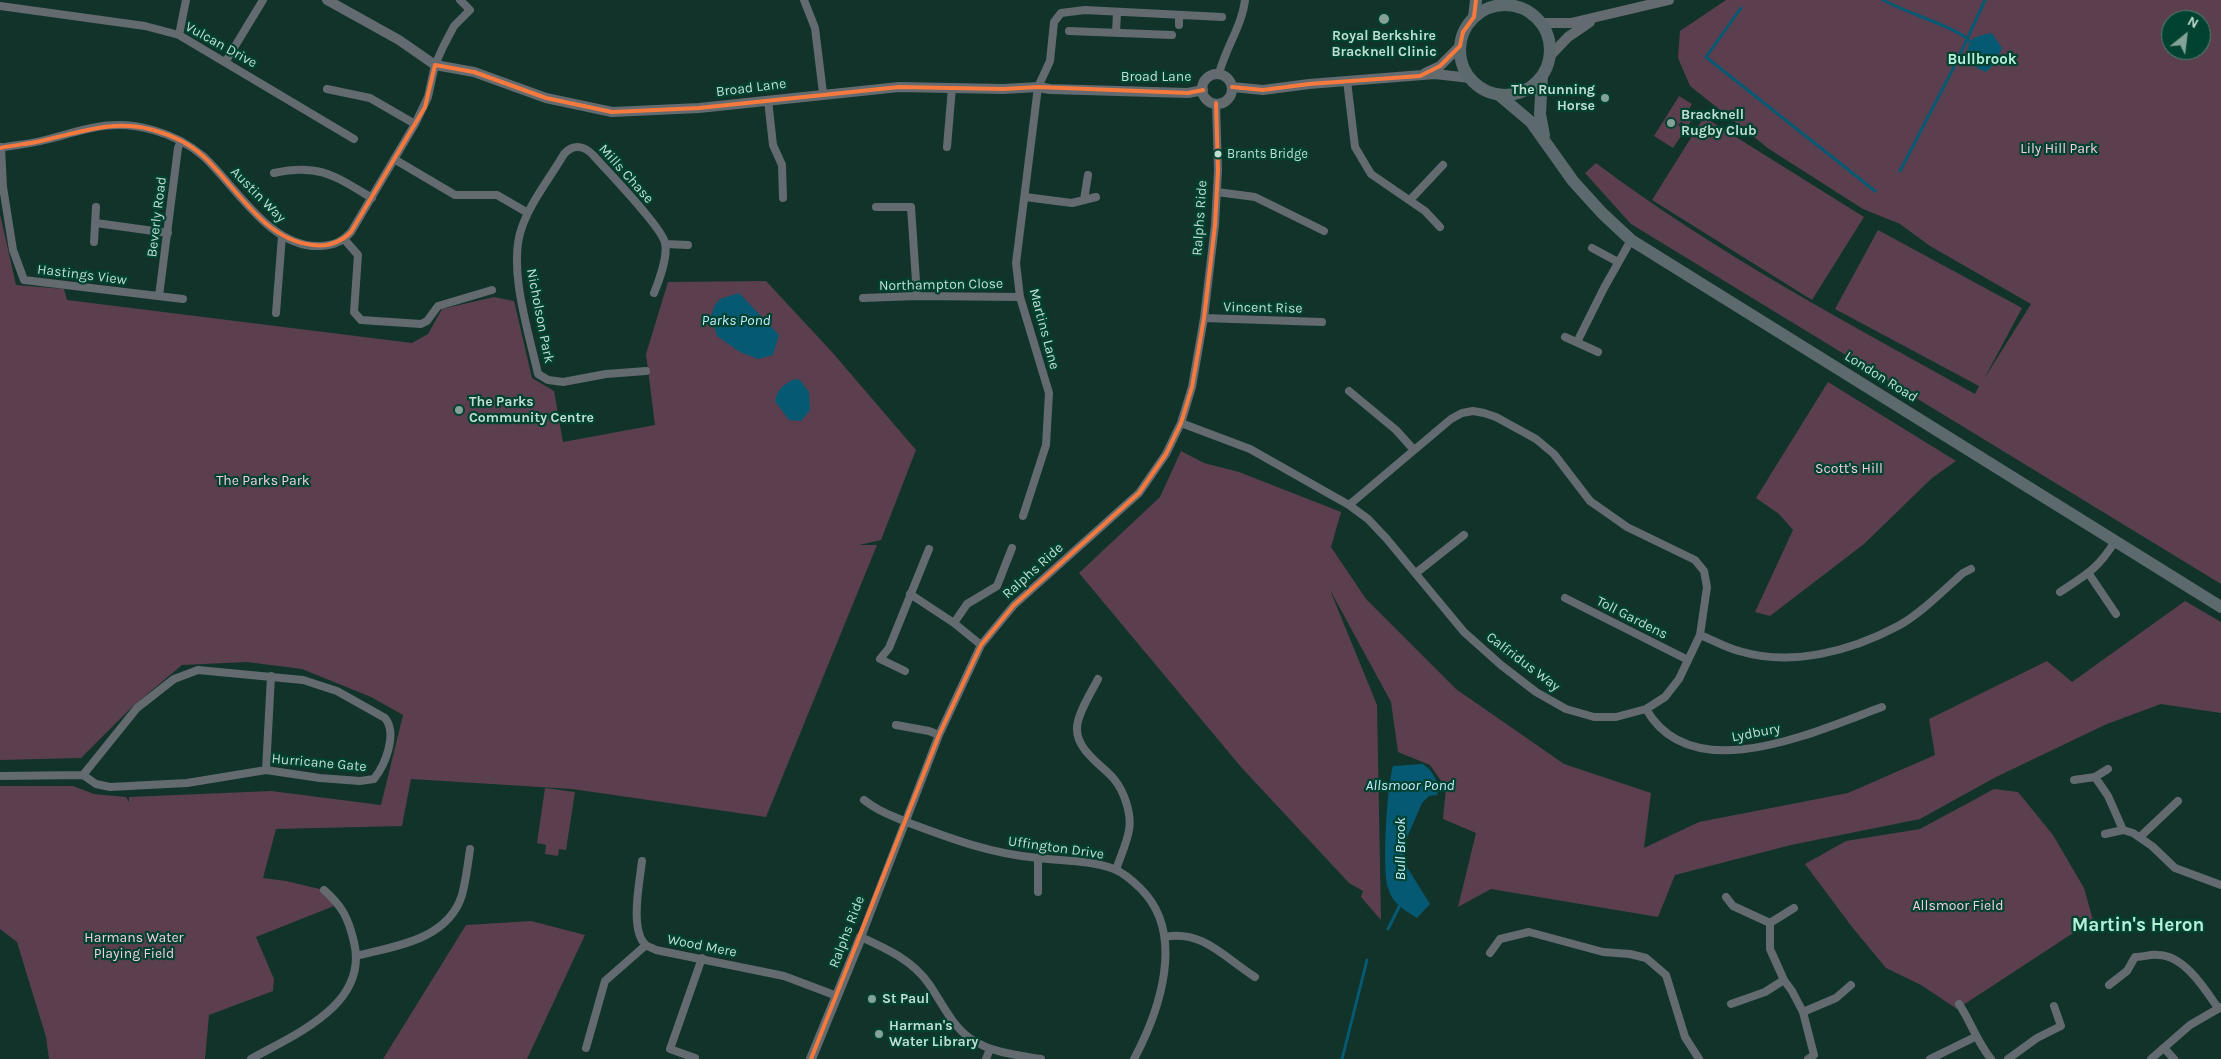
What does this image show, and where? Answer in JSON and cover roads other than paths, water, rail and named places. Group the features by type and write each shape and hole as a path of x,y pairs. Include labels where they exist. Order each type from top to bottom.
{"main road":[{"path":"1474,17 1476,0"},
{"path":"1509,3 1524,10 1540,23 1549,41 1549,57 1542,76 1533,86 1523,92 1499,95 1478,85 1470,78 1460,59 1460,46 1463,32 1474,17 1490,8 1509,3"},
{"name":"London Road","path":"1542,76 1540,114 1548,146"},
{"name":"London Road","path":"1499,95 1531,122 1583,193 1631,240 2221,607"}],"street":[{"path":"180,35 186,0"},
{"path":"226,61 263,0"},
{"name":"Broad Lane","path":"326,0 399,40 435,65 474,72 546,98 612,112 675,110 899,86 952,86 1003,89 1038,87 1050,89 1188,93 1202,90"},
{"path":"460,0 470,10 454,26 435,65 428,98 372,198 351,232 344,238 358,255 354,312 361,320 421,324 427,321 438,306 492,290"},
{"path":"804,0 816,35 822,93"},
{"path":"1219,74 1222,61 1244,12 1245,0"},
{"path":"1540,23 1571,23 1669,0"},
{"name":"Vulcan Drive","path":"0,6 145,26 180,35 354,139"},
{"name":"Martins Lane","path":"1023,516 1046,445 1048,393 1020,297 1016,263 1026,197 1038,87 1050,61 1054,22 1061,13 1085,10 1117,12"},
{"path":"1116,32 1117,12 1222,17"},
{"path":"1179,15 1179,25"},
{"path":"1549,57 1576,30 1602,17"},
{"path":"1069,31 1172,35"},
{"path":"1420,76 1440,66 1460,46"},
{"path":"1219,74 1228,78 1232,87 1229,97 1221,103 1216,103 1208,100 1202,90 1207,78 1219,74"},
{"path":"1232,87 1263,90 1347,81 1444,74 1470,78"},
{"path":"1347,81 1354,147 1371,174 1410,200 1440,227"},
{"path":"947,147 952,86"},
{"path":"327,89 370,98 415,124"},
{"path":"768,100 773,145 782,165 783,198"},
{"name":"Ralphs Ride","path":"811,1059 861,937 904,821 939,735 958,690 981,645 1014,605 1139,493 1166,454 1181,423 1192,387 1204,318 1215,225 1217,192 1216,103"},
{"name":"Austin Way","path":"0,148 44,140 92,126 129,124 168,134 203,156 258,216 282,236 301,244 312,246 331,244 344,238"},
{"name":"Beverly Road","path":"159,296 178,148 181,141"},
{"name":"Mills Chase","path":"528,213 564,154 571,148 579,146 588,150 594,156 655,225 666,244"},
{"name":"Hastings View","path":"0,148 3,187 13,250 24,280 183,299"},
{"path":"394,159 455,195 497,196 528,213"},
{"path":"1410,200 1443,165"},
{"path":"274,173 292,169 320,170 372,198"},
{"path":"1084,200 1088,175"},
{"path":"1217,192 1254,197 1324,231"},
{"path":"1026,197 1072,203 1096,198"},
{"path":"94,242 96,207"},
{"path":"876,207 911,207 917,296"},
{"name":"Nicholson Park","path":"528,213 521,229 516,255 523,310 538,374 548,380 563,382 606,374 646,371"},
{"path":"96,222 168,233"},
{"path":"276,313 282,236"},
{"path":"1577,342 1631,240"},
{"path":"654,293 662,270 666,244 688,245"},
{"path":"1592,248 1618,262"},
{"name":"Northampton Close","path":"863,298 917,296 1020,297"},
{"name":"Vincent Rise","path":"1204,318 1322,322"},
{"path":"1565,337 1598,352"},
{"path":"1349,391 1390,424 1414,450"},
{"name":"Calfridus Way","path":"1181,423 1250,449 1349,505 1368,519 1416,573 1464,632 1501,666 1536,692 1566,709 1594,717 1616,717 1646,709 1664,697 1679,679 1700,635 1706,587 1704,571 1695,560 1627,527 1590,501 1554,454 1536,440 1496,417 1473,411 1462,413 1451,419 1349,505"},
{"path":"1416,573 1464,535"},
{"path":"2060,592 2089,574 2104,560 2116,541"},
{"path":"954,623 967,604 997,586 1012,548"},
{"path":"905,671 880,660 889,648 929,549"},
{"path":"1700,635 1738,651 1760,656 1792,658 1842,650 1899,626 1963,573 1972,569"},
{"path":"2089,574 2116,614"},
{"path":"910,594 954,623 981,645"},
{"name":"Toll Gardens","path":"1565,598 1688,660"},
{"name":"Hurricane Gate","path":"0,776 83,775 96,784 110,786 188,783 266,770 350,780 374,779 381,770 391,735 391,725 385,718 337,692 303,680 198,670 174,680 137,708 83,775"},
{"path":"266,770 271,676"},
{"path":"1098,679 1079,718 1077,728 1079,741 1116,781 1129,810 1129,829 1116,870"},
{"name":"Lydbury","path":"1646,709 1654,723 1668,736 1684,744 1723,751 1768,746 1882,708"},
{"path":"896,725 929,730 939,735"},
{"path":"2074,780 2096,777 2108,769"},
{"path":"2096,777 2108,796 2123,830"},
{"name":"Uffington Drive","path":"864,800 880,813 975,847 1038,858 1092,862 1116,870 1133,881 1149,897 1161,918 1165,937 1164,972 1160,990 1153,1017 1134,1059"},
{"path":"2140,837 2178,801"},
{"path":"2106,834 2123,830 2140,837 2175,868 2221,885"},
{"path":"356,956 404,945 427,936 448,919 462,896 470,848"},
{"path":"1038,858 1038,892"},
{"name":"Wood Mere","path":"642,861 637,910 638,929 646,945 656,950 784,976 837,996"},
{"path":"252,1059 320,1020 335,1007 351,983 356,956 352,932 339,904 324,890"},
{"path":"1726,897 1733,906 1770,923"},
{"path":"1770,923 1794,908"},
{"path":"1770,923 1770,949 1784,980 1803,1012 1813,1058"},
{"path":"1490,953 1500,939 1529,932 1604,952 1630,954 1646,958 1666,976 1685,1037 1699,1059"},
{"path":"1165,937 1177,934 1195,937 1255,977"},
{"path":"861,937 907,960 928,983 958,1026 971,1038 990,1049 1041,1059"},
{"path":"586,1048 605,981 646,945"},
{"path":"2109,985 2127,971 2135,957 2158,954 2176,960 2198,979 2219,1008 2190,1025 2151,1059"},
{"path":"695,1058 670,1049 702,958"},
{"path":"1731,1004 1765,992 1784,980"},
{"path":"1803,1012 1836,998 1851,985"},
{"path":"1959,1004 1969,1019 1975,1037 1991,1059"},
{"path":"2008,1059 2037,1038 2061,1026 2054,1006"},
{"path":"1930,1059 1975,1037"},
{"path":"2164,1048 2174,1059"},
{"path":"986,1059 990,1049"}],"water":[{"path":"1992,33 2002,48 1996,62 1986,72 1977,68 1966,58 1970,42 1973,39"},
{"name":"Parks Pond","path":"739,293 779,335 773,355 758,359 740,352 717,336 711,316 715,305 720,299"},
{"path":"795,379 800,380 809,392 810,410 801,421 789,420 775,401 782,387"},
{"name":"Allsmoor Pond","path":"1423,764 1430,770 1440,786 1437,795 1429,796 1422,803 1405,842 1405,864 1430,904 1417,918 1403,909 1392,898 1388,888 1385,864 1386,827 1393,766"}],"waterway":[{"path":"1883,0 1953,30 1970,41"},
{"path":"1900,171 1957,61 1985,0"},
{"path":"1741,8 1706,57 1875,191"},
{"name":"Bull Brook","path":"1388,929 1400,905"},
{"name":"Bull Brook","path":"1342,1059 1367,960"}],"place":[{"name":"Royal Berkshire Bracknell Clinic","path":"1384,19"},
{"name":"The Running Horse","path":"1605,98"},
{"name":"Bracknell Rugby Club","path":"1671,123"},
{"name":"Brants Bridge","path":"1218,154"},
{"name":"The Parks Community Centre","path":"459,410"},
{"name":"St Paul","path":"872,999"},
{"name":"Harman's Water Library","path":"879,1034"}],"district":[{"name":"Bullbrook","path":"1982,60"},
{"name":"Martin's Heron","path":"2138,926"}],"park label":[{"name":"Lily Hill Park","path":"2059,149"},
{"name":"Scott's Hill","path":"1849,469"},
{"name":"The Parks Park","path":"263,481"},
{"name":"Allsmoor Field","path":"1958,906"},
{"name":"Harmans Water Playing Field","path":"134,946"}]}
